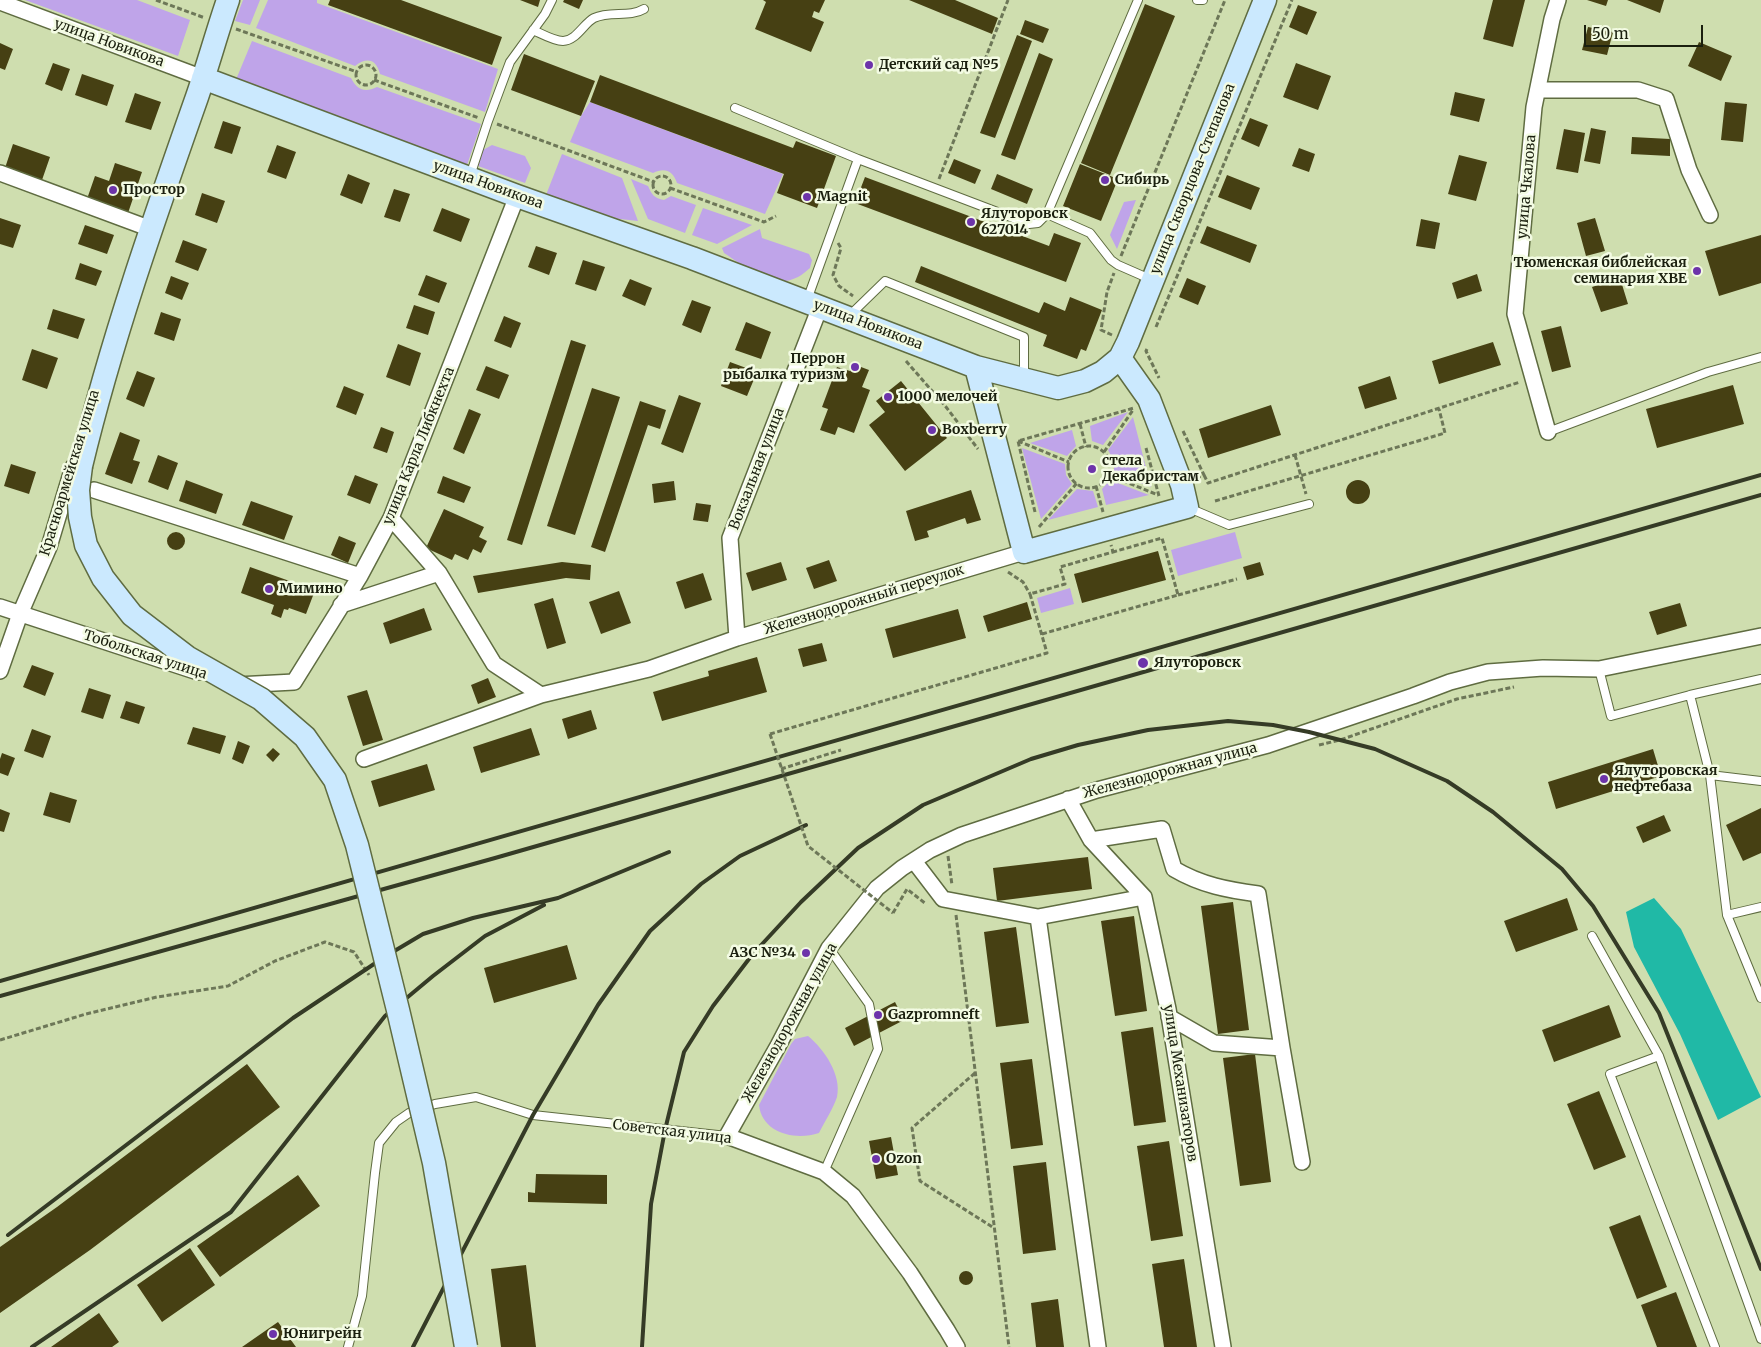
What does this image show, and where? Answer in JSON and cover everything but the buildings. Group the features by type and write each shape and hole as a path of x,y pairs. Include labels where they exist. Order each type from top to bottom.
{"street":[{"name":"Красноармейская улица","path":"228,0 151,229 96,404 81,466 78,490 80,517 86,545 103,578 132,614 187,656 261,699 304,737 334,780 357,845 401,1019 434,1163 466,1347"},
{"name":"улица Скворцова-Степанова","path":"1131,350 1152,280 1265,0"},
{"name":"улица Чкалова","path":"1548,432 1515,314 1534,107 1552,19 1558,0"},
{"name":"улица Новикова","path":"0,2 517,196 692,258 976,367 1058,388 1086,381 1103,372 1131,350"},
{"path":"1538,90 1638,90 1666,99 1688,170 1710,215"},
{"path":"0,173 151,229"},
{"name":"улица Карла Либкнехта","path":"294,682 360,576 391,518 517,196"},
{"name":"Вокзальная улица","path":"737,638 730,538 813,304"},
{"path":"1131,350 1182,485 1187,507"},
{"name":"Красноармейская улица","path":"0,671 20,614 49,547 100,376 110,360"},
{"path":"976,367 1024,552"},
{"path":"94,490 360,576"},
{"name":"Железнодорожный переулок","path":"364,759 541,695 649,668 737,638 1024,552 1104,515 1187,507"},
{"path":"391,518 439,573 494,664 541,695"},
{"path":"341,605 439,573"},
{"name":"Тобольская улица","path":"0,607 239,685 294,682"},
{"name":"Железнодорожная улица","path":"727,1136 778,1046 829,948 877,888 914,861 946,842 1068,798 1268,745 1450,682 1488,672 1543,668 1600,669 1761,636"},
{"path":"1068,798 1091,840 1144,897"},
{"path":"1091,840 1162,829 1174,869 1190,879 1223,889 1258,894 1302,1162"},
{"path":"914,861 953,911 1038,917 1144,897"},
{"name":"улица Механизаторов","path":"1144,897 1169,1017 1223,1347"},
{"path":"1038,917 1098,1347"},
{"path":"1169,1017 1214,1043 1282,1048"},
{"name":"Советская улица","path":"727,1136 824,1172 853,1196 910,1273 957,1347"}],"lane":[{"path":"469,178 510,62 545,14 552,0"},
{"path":"735,108 858,159 1029,224 1038,223 1047,214 1138,0"},
{"path":"1197,0 1203,0"},
{"path":"533,30 558,40 569,40 597,17 604,14 636,14 644,9"},
{"path":"813,304 830,238 858,159"},
{"path":"1047,214 1090,232 1111,260 1152,280"},
{"path":"848,318 885,281 1024,338 1024,379"},
{"path":"1548,432 1708,372 1761,357"},
{"path":"1187,507 1229,525 1309,504"},
{"path":"1600,669 1611,716 1761,679"},
{"path":"1690,695 1710,775 1727,915 1761,998"},
{"path":"1710,775 1761,781"},
{"path":"1727,915 1761,907"},
{"path":"1592,936 1660,1056 1761,1339"},
{"path":"824,1172 878,1049 869,1004 829,948"},
{"path":"1660,1056 1610,1074 1715,1347"},
{"name":"Советская улица","path":"348,1347 362,1296 379,1143 396,1122 409,1113 435,1104 476,1097 532,1116 727,1136"}],"path":[{"path":"156,0 357,72"},
{"path":"936,188 1008,0"},
{"path":"1163,387 1131,350 1100,330 1107,292 1225,0"},
{"path":"1154,333 1292,0"},
{"path":"364,66 370,66 375,73 374,80 370,84 363,85 358,81 357,72 364,66"},
{"path":"374,80 654,182"},
{"path":"665,176 669,180 670,188 664,193 658,192 654,188 654,182 657,177 665,176"},
{"path":"670,188 764,222 776,216"},
{"path":"830,238 837,241 841,248 833,275 839,286 852,296 865,300"},
{"path":"1131,350 1150,342"},
{"path":"905,359 946,407 981,454"},
{"path":"1179,422 1208,483 1533,378"},
{"path":"1135,407 1137,416"},
{"path":"1018,441 1135,407"},
{"path":"1104,452 1135,407"},
{"path":"1215,501 1445,432 1439,408"},
{"path":"1080,424 1086,446"},
{"path":"1018,441 1069,462"},
{"path":"1018,441 1039,527"},
{"path":"1144,443 1159,496"},
{"path":"1086,446 1092,446 1104,452 1110,462 1108,475 1102,484 1083,486 1077,483 1070,474 1069,462 1075,452 1086,446"},
{"path":"1295,455 1309,504"},
{"path":"1108,475 1159,496"},
{"path":"1149,498 1159,496 1204,475"},
{"path":"1039,527 1077,483"},
{"path":"1096,486 1113,552"},
{"path":"1039,527 1048,524"},
{"path":"1030,594 1065,584 1060,567 1162,538 1178,595"},
{"path":"928,906 906,889 893,913 808,846 770,734 1047,653 1030,594 1023,582 1006,571 999,560"},
{"path":"1042,634 1237,579"},
{"path":"1312,747 1340,740 1457,700 1515,686"},
{"path":"781,769 841,750"},
{"path":"946,842 953,911 1009,1347"},
{"path":"0,1040 95,1012 157,997 228,986 275,961 325,942 354,952 370,977"},
{"path":"975,1072 912,1128 920,1181 994,1228"}],"shaded area":[{"path":"25,0 137,0 190,20 178,56"},
{"path":"243,0 260,0 250,25 235,21"},
{"path":"268,0 317,0 317,3 498,69 485,112 380,74 376,65 371,61 363,61 355,66 256,28"},
{"path":"252,41 351,78 359,88 369,90 377,87 481,124 466,168 235,82"},
{"path":"590,102 783,174 765,214 677,183 668,171 661,170 653,173 570,142 581,116"},
{"path":"492,145 525,156 531,168 525,183 478,166 483,150"},
{"path":"562,154 622,178 638,221 602,217 546,195"},
{"path":"631,179 648,186 652,194 658,198 664,200 671,196 696,205 685,233 648,219"},
{"path":"1136,200 1117,249 1110,235 1124,202"},
{"path":"703,208 752,225 717,244 692,235"},
{"path":"760,229 762,238 809,254 812,260 810,268 798,277 788,281 778,281 759,275 724,253 722,248"},
{"path":"1128,412 1103,445 1092,441 1090,426"},
{"path":"1133,417 1151,487 1114,473 1114,461 1108,450"},
{"path":"1072,430 1076,446 1067,456 1030,443"},
{"path":"1022,448 1065,464 1066,475 1072,484 1041,519"},
{"path":"1110,480 1149,495 1106,505 1102,489"},
{"path":"1077,489 1093,491 1098,507 1048,520"},
{"path":"1235,532 1242,558 1178,576 1171,550"},
{"path":"1070,588 1074,604 1041,613 1037,598"},
{"path":"808,1036 826,1055 834,1071 837,1080 837,1097 819,1133 800,1136 790,1135 773,1128 766,1122 761,1115 759,1105 791,1044 795,1039"}],"water":[{"path":"1654,898 1681,929 1761,1097 1718,1120 1680,1034 1634,947 1626,912"}],"railway":[{"path":"0,981 1761,475"},
{"path":"0,996 495,858 1761,495"},
{"path":"642,1347 651,1204 665,1130 684,1052 713,1006 752,955 801,902 858,848 923,805 1031,759 1078,745 1148,730 1228,721 1273,725 1375,749 1447,781 1493,812 1562,869 1593,906 1659,1013 1761,1269"},
{"path":"413,1347 533,1115 598,1005 650,931 701,884 740,856 806,825"},
{"path":"8,1235 293,1018 386,956 423,934 473,918 558,898 669,852"},
{"path":"32,1347 231,1212 385,1016 485,936 544,905"}],"place":[{"name":"Детский сад №5","path":"869,65"},
{"name":"Сибирь","path":"1105,180"},
{"name":"Простор","path":"113,190"},
{"name":"Magnit","path":"807,197"},
{"name":"Ялуторовск 627014","path":"971,222"},
{"name":"Тюменская библейская семинария ХВЕ","path":"1697,271"},
{"name":"Перрон рыбалка туризм","path":"855,367"},
{"name":"1000 мелочей","path":"888,397"},
{"name":"Boxberry","path":"932,430"},
{"name":"стела Декабристам","path":"1092,469"},
{"name":"Мимино","path":"269,589"},
{"name":"Ялуторовск","path":"1143,663"},
{"name":"Ялуторовская нефтебаза","path":"1604,779"},
{"name":"АЗС №34","path":"806,953"},
{"name":"Gazpromneft","path":"878,1015"},
{"name":"Ozon","path":"876,1159"},
{"name":"Юнигрейн","path":"273,1334"}]}
